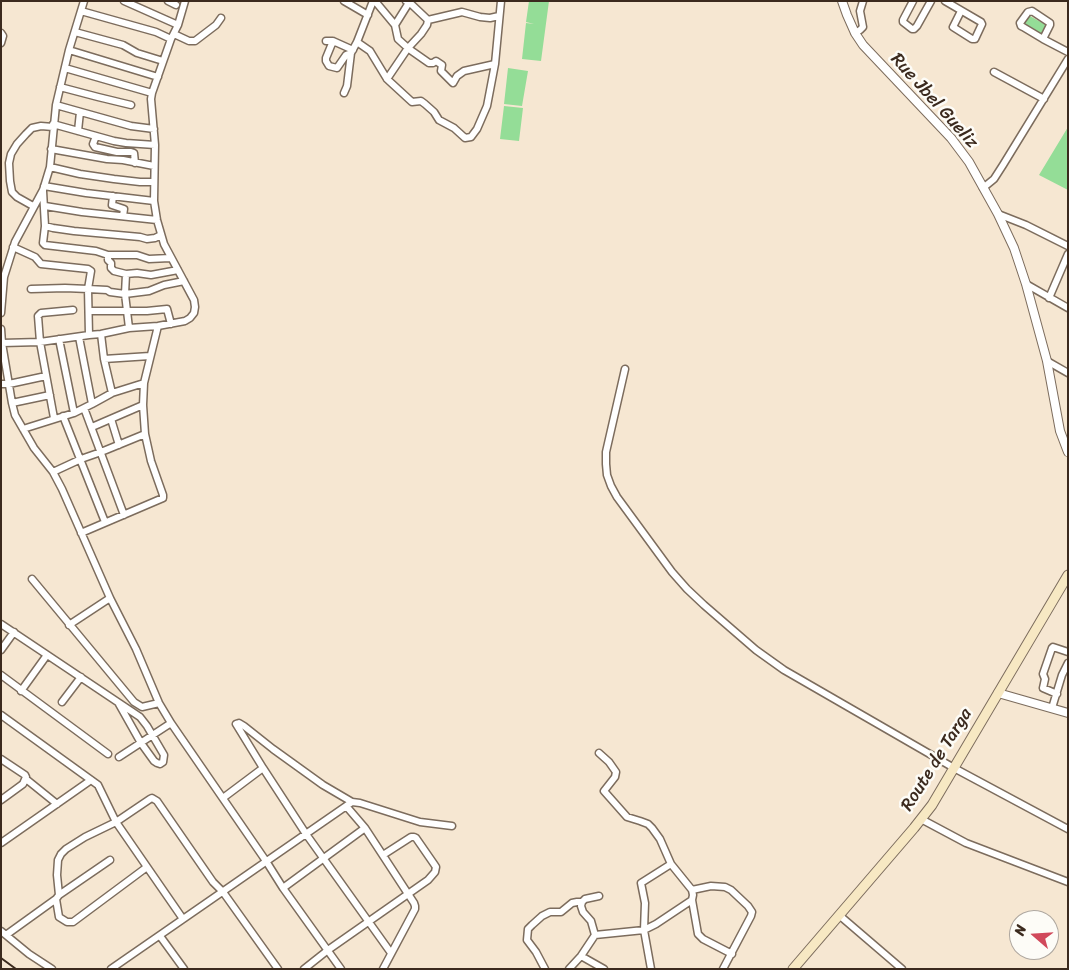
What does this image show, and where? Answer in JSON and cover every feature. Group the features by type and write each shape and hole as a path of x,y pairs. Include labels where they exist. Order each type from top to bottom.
{"main road":[{"name":"Route de Targa","path":"793,969 932,805 1068,575"}],"street":[{"path":"1,313 3,277 14,247 43,188 50,166 56,105 84,1"},
{"path":"124,1 178,24"},
{"path":"168,1 176,4"},
{"path":"2,343 40,342 101,334 129,328 171,324 185,321 194,313 194,300 170,258 157,220 154,201 154,129 151,99 185,1"},
{"path":"344,1 368,15"},
{"path":"344,93 352,51 374,1 395,25 398,39 429,63 436,61 442,65 441,70 453,83 457,76 464,71 495,64"},
{"path":"357,42 370,50 387,79 412,102 425,104 434,112 439,120 454,128 465,138 471,137 488,106 495,64 501,1"},
{"name":"Rue Jbel Gueliz","path":"842,1 855,33 863,45 951,138 968,162 998,214 1014,248 1026,284 1047,361 1060,431 1068,452"},
{"path":"855,33 862,27 863,21 860,11 863,1"},
{"path":"913,1 903,20 912,29 917,26 931,1"},
{"path":"945,1 982,23 974,39 953,27 961,11"},
{"path":"395,25 408,2 428,20"},
{"path":"81,10 188,41 195,41 216,25 221,18"},
{"path":"1043,38 1050,23 1032,11 1028,12 1020,25 1043,38 1068,52"},
{"path":"428,20 460,12 490,18 499,16"},
{"path":"387,79 408,48 421,34 428,20"},
{"path":"75,32 123,45 137,53 163,61"},
{"path":"1,33 4,36 1,43"},
{"path":"330,41 352,51 346,55 337,68 329,66 326,61 330,41"},
{"path":"70,50 158,76"},
{"path":"983,188 994,179 1068,59"},
{"path":"65,68 152,93"},
{"path":"994,72 1044,99"},
{"path":"60,87 131,105"},
{"path":"56,105 131,126 154,129"},
{"path":"78,131 80,112"},
{"path":"33,206 12,192 9,163 11,154 17,144 32,128 53,126 126,143 154,145"},
{"path":"96,136 93,144 95,147 117,152 134,153 135,163"},
{"path":"52,149 154,166"},
{"path":"50,166 80,174 140,182 154,182"},
{"path":"43,188 154,201"},
{"path":"43,188 45,226 43,243 45,245 96,251 108,255 137,255 149,259 170,258"},
{"path":"113,196 112,205 124,208 123,216"},
{"path":"44,206 157,220"},
{"path":"998,214 1026,225 1068,246"},
{"path":"45,226 148,239 161,235"},
{"path":"14,247 35,257 41,264 88,269 91,272 88,289 89,335"},
{"path":"1049,298 1068,254"},
{"path":"108,255 112,270 126,274 151,275 178,270"},
{"path":"126,274 125,294 129,328"},
{"path":"31,289 107,290 125,294 149,292 164,285 184,281"},
{"path":"1026,284 1068,308"},
{"path":"89,311 168,309 171,324"},
{"path":"54,418 40,342 39,314 73,310"},
{"path":"81,533 161,500 163,496 151,461 145,434 143,405 144,383 158,326"},
{"path":"1,329 12,403 16,415 34,448 53,472 62,489 159,703 283,888 341,969"},
{"path":"101,334 112,393"},
{"path":"79,336 92,404"},
{"path":"59,339 74,413"},
{"path":"104,358 150,356"},
{"path":"1047,361 1068,373"},
{"path":"625,369 606,452 607,475 617,497 672,572 687,589 756,650 784,670 954,768 1068,829"},
{"path":"1,384 46,376"},
{"path":"23,429 74,413 112,393 144,383"},
{"path":"12,403 50,396"},
{"path":"92,426 143,405"},
{"path":"84,408 124,515"},
{"path":"64,416 105,522"},
{"path":"111,419 119,444"},
{"path":"53,472 145,434"},
{"path":"32,579 134,702 142,707 159,703"},
{"path":"69,625 110,598"},
{"path":"1,624 140,717 164,755 160,764 154,761 141,743 119,704"},
{"path":"1,650 14,632"},
{"path":"1057,694 1043,688 1045,678 1043,674 1052,648 1068,652"},
{"path":"21,691 47,654"},
{"path":"1052,708 1068,664"},
{"path":"1,675 108,754"},
{"path":"62,702 81,677"},
{"path":"998,693 1068,712"},
{"path":"1,716 98,785 116,822 183,919"},
{"path":"118,757 171,723"},
{"path":"383,969 391,954 415,909 414,903 350,804 244,726 237,724 306,834 391,954"},
{"path":"599,753 616,772 615,778 604,791 627,817 640,821 652,828 660,839 671,864 692,890 698,934 703,939 732,954"},
{"path":"1,759 25,775 26,778 57,804"},
{"path":"223,798 263,768"},
{"path":"1,800 23,784 26,778"},
{"path":"1,843 91,780"},
{"path":"147,867 73,922 67,922 60,917 57,897 58,860 60,854 85,837 116,822 150,799 156,800 212,882 223,892 278,969"},
{"path":"111,969 350,804 360,803 420,822 452,826"},
{"path":"921,819 966,844 1068,882"},
{"path":"283,888 365,828"},
{"path":"304,969 435,874 436,867 416,838 411,837 383,855"},
{"path":"52,969 29,954 4,933 110,860"},
{"path":"651,969 644,930 645,903 641,882 671,864"},
{"path":"692,890 711,886 726,887 752,912 724,969"},
{"path":"545,969 527,940 528,929 542,916 550,912 561,912 572,903 582,902 585,899 599,896"},
{"path":"595,935 644,930 692,900"},
{"path":"582,902 583,912 590,921 595,935"},
{"path":"839,914 902,969"},
{"path":"569,969 581,956 595,935"},
{"path":"160,936 184,969"},
{"path":"581,956 604,969"}],"green space":[{"path":"529,1 549,1 541,61 522,59 526,23 534,24 526,22"},
{"path":"1028,15 1046,25 1040,35 1022,26"},
{"path":"508,68 528,71 522,106 504,104"},
{"path":"504,106 523,108 519,141 500,139"},
{"path":"1068,127 1068,190 1039,175"}],"railway":[{"path":"1,958 16,969"}]}
